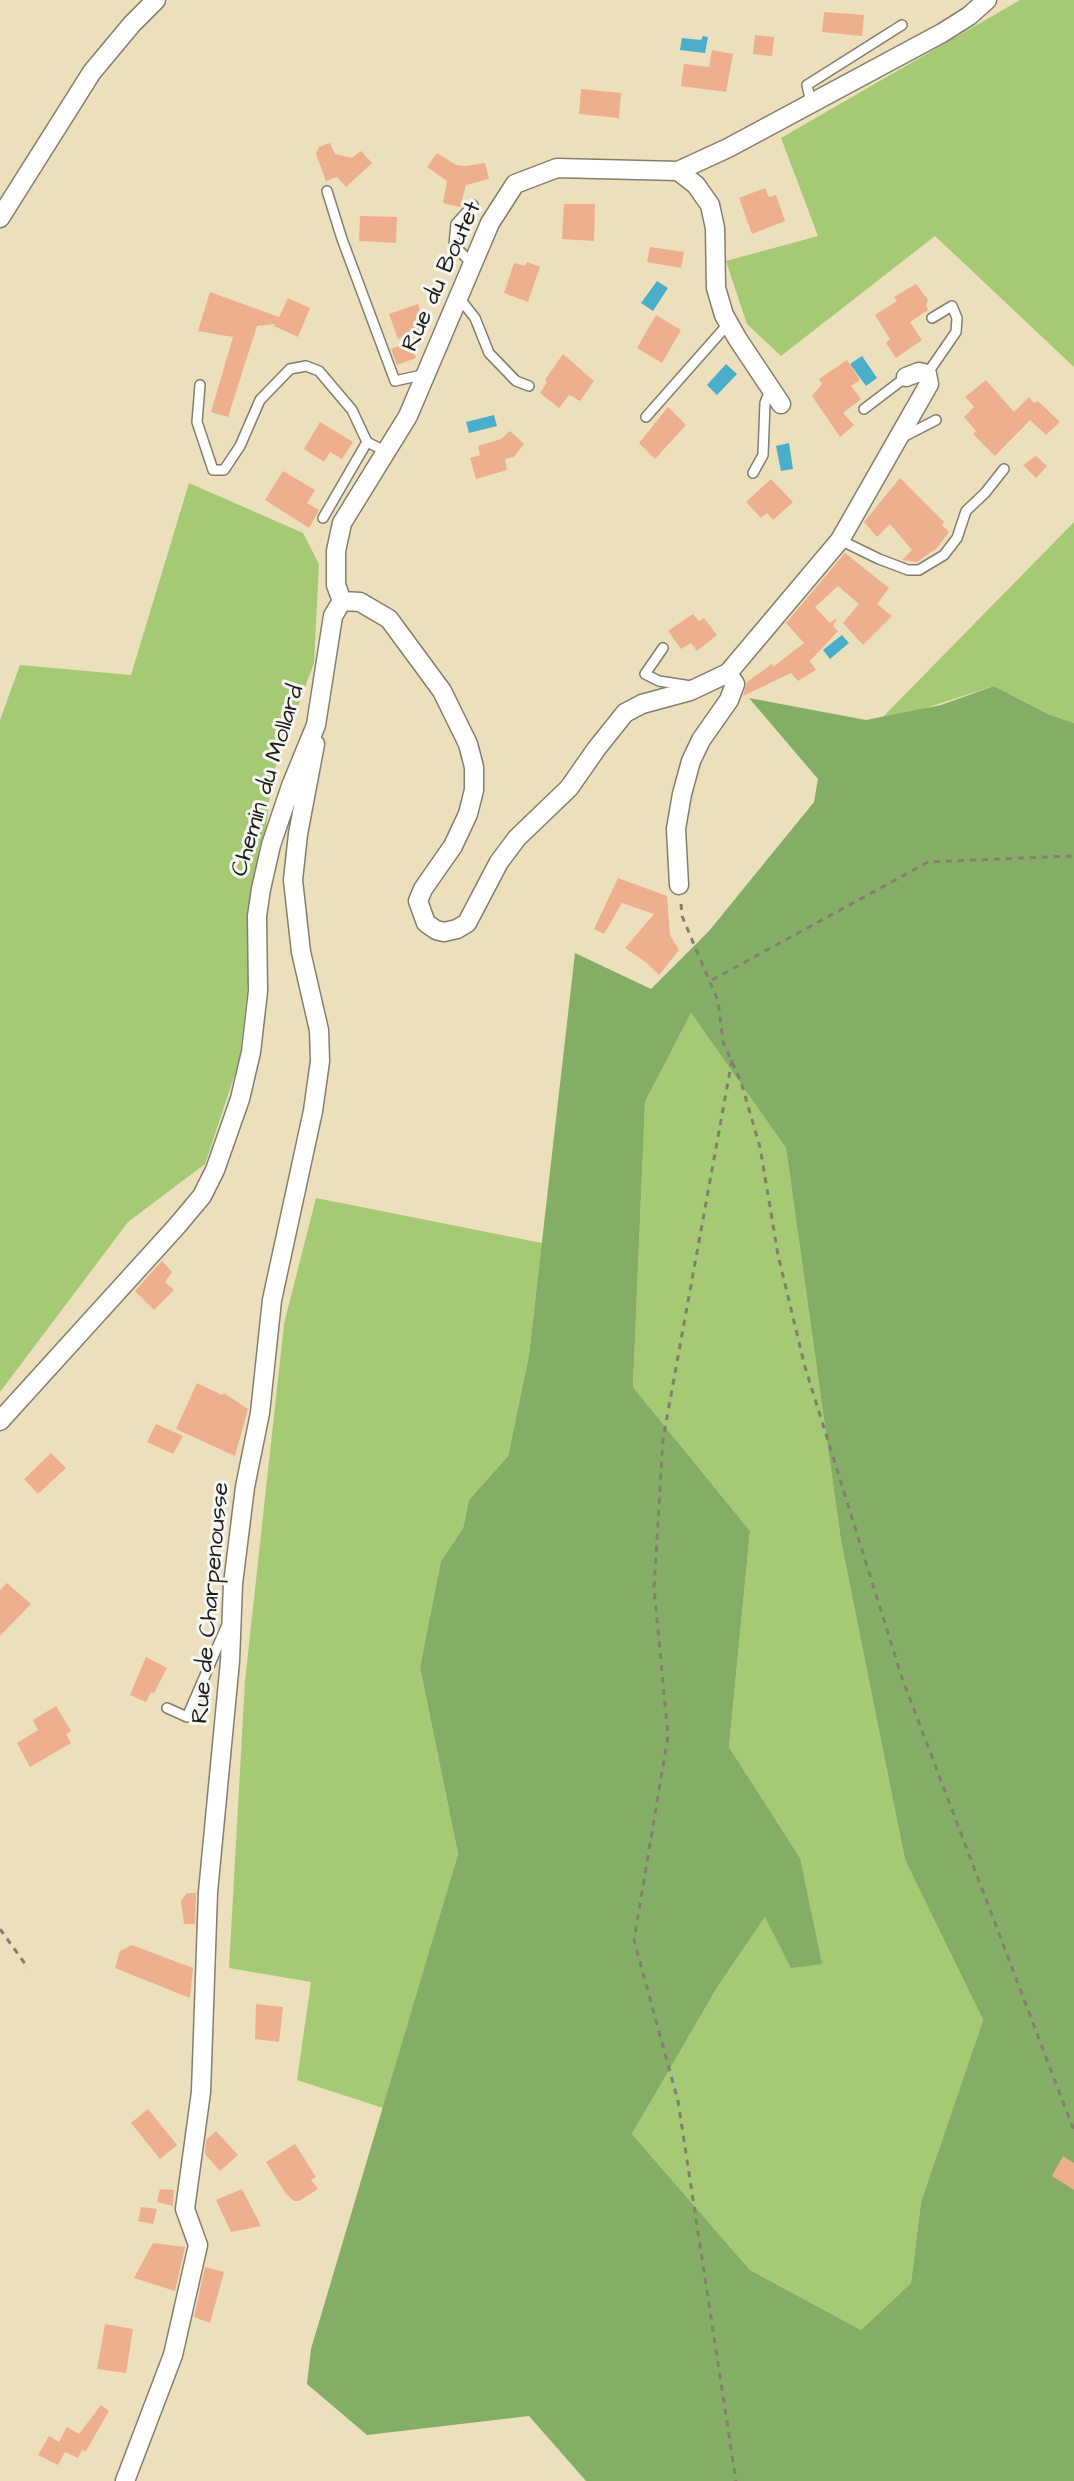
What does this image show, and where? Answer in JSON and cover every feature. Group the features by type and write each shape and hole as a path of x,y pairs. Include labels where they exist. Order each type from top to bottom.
{"street":[{"path":"0,218 92,72 156,0"},
{"name":"Rue du Boutet","path":"342,601 336,585 336,551 342,523 408,416 490,223 515,184 557,168 678,171 728,148 942,33 987,0"},
{"path":"678,171 696,185 710,205 715,228 716,288 729,323 776,396"},
{"path":"342,601 360,602 389,619 442,691 468,744 474,779 468,814 453,846 418,901 426,923 444,932 457,929 467,923 499,862 517,838 569,788 625,713 728,673 840,540 929,384 927,374 919,372 906,377"},
{"name":"Chemin du Mollard","path":"0,1421 176,1227 202,1196 215,1170 240,1099 251,1052 258,991 257,916 261,889 271,845 316,725 333,616 342,601"},
{"path":"679,885 676,829 682,794 691,761 701,740 729,700 735,684 728,673"},
{"name":"Rue de Charpenousse","path":"125,2481 173,2355 198,2245 185,2209 201,2092 208,1892 230,1661 229,1620 245,1487 260,1413 272,1300 313,1111 320,1061 319,1030 301,952 293,880 298,834 314,758 316,725"}],"lane":[{"path":"811,103 807,85 902,25"},
{"path":"327,191 395,381 426,374"},
{"path":"472,264 454,245 456,224 473,205"},
{"path":"460,299 475,318 489,353 516,381 529,386"},
{"path":"927,374 956,332 957,318 952,306 932,318"},
{"path":"646,417 729,323"},
{"path":"200,385 197,422 213,470 224,470 240,446 260,400 290,369 306,366 319,371 352,410 367,442 387,452"},
{"path":"864,409 906,377"},
{"path":"753,473 763,455 765,403 776,396"},
{"path":"896,440 936,420"},
{"path":"323,518 367,442"},
{"path":"840,540 879,559 908,570 919,570 944,555 957,538 966,511 1004,469"},
{"path":"663,648 645,674 659,681 698,687"},
{"path":"167,1708 187,1717 229,1620"}],"path":[{"path":"711,981 928,862 1074,856"},
{"path":"679,885 682,916 718,1001 723,1042 741,1082 760,1147 778,1255 805,1367 902,1678 1074,2131"},
{"path":"732,1060 663,1439 654,1588 668,1736 634,1940 678,2101 736,2481"},
{"path":"0,1929 28,1968"}],"green space":[{"path":"1020,0 1074,0 1074,367 935,236 781,356 747,324 726,261 818,236 781,138"},
{"path":"189,483 303,533 319,564 314,663 272,776 239,1062 205,1164 128,1222 0,1392 0,720 20,665 131,675"},
{"path":"1074,522 1074,723 1048,714 994,686 876,724"},
{"path":"994,686 1048,714 1074,723 1074,2481 586,2481 529,2416 367,2435 307,2384 311,2349 458,1854 420,1667 441,1561 463,1528 469,1500 508,1456 529,1355 575,953 651,989 709,931 814,802 818,779 749,698 866,720 941,705","holes":["691,1013 786,1148 841,1541 905,1860 983,2020 921,2202 911,2283 861,2330 750,2270 632,2134 718,1986 765,1917 791,1968 822,1964 800,1858 729,1747 750,1531 633,1387 645,1102"]},
{"path":"691,1013 786,1148 841,1541 905,1860 983,2020 921,2202 911,2283 861,2330 750,2270 632,2134 718,1986 800,1858 729,1747 750,1531 633,1387 645,1102"},
{"path":"316,1198 542,1243 529,1355 508,1456 469,1500 463,1528 441,1561 420,1667 458,1854 383,2108 297,2080 311,1982 229,1968 245,1681 284,1324"}],"water":[{"path":"703,36 708,37 705,53 680,50 682,38 701,40"},
{"path":"657,281 668,288 653,311 641,303"},
{"path":"862,356 877,378 866,386 850,364"},
{"path":"726,364 737,374 717,395 707,385"},
{"path":"494,415 497,426 469,433 466,422"},
{"path":"789,443 793,469 781,471 776,446"},
{"path":"842,635 849,643 830,659 823,650"}],"building":[{"path":"824,12 864,15 862,36 822,32"},
{"path":"755,35 774,37 772,56 753,54"},
{"path":"712,50 733,54 726,92 681,86 684,64 709,67"},
{"path":"581,89 621,93 619,118 579,114"},
{"path":"330,143 335,154 352,158 361,151 372,163 346,187 337,177 326,181 316,154 319,147"},
{"path":"437,153 456,165 485,163 489,179 466,185 460,207 443,203 447,181 427,167"},
{"path":"765,188 769,197 776,195 785,221 752,234 739,198"},
{"path":"564,204 595,204 594,241 562,239"},
{"path":"360,216 397,217 396,243 359,241"},
{"path":"650,247 684,252 681,268 647,262"},
{"path":"527,262 540,267 528,302 504,293 514,263 525,266"},
{"path":"916,284 928,300 928,310 910,322 922,340 896,358 886,343 890,339 875,315 897,301 894,297"},
{"path":"210,292 279,317 288,298 310,308 298,337 275,324 257,326 228,417 211,412 233,337 198,331"},
{"path":"418,304 426,328 398,339 389,314"},
{"path":"656,315 681,330 662,363 637,348"},
{"path":"410,342 416,358 397,365 391,349"},
{"path":"563,354 594,381 580,401 569,395 559,408 540,393"},
{"path":"847,360 860,380 851,386 861,399 843,413 854,425 840,437 812,396 822,384 819,379"},
{"path":"986,380 1014,412 1029,397 1034,403 1038,401 1060,422 1046,435 1030,420 995,456 973,434 976,431 964,417 974,407 965,397"},
{"path":"668,407 686,425 655,459 639,443"},
{"path":"320,422 353,442 342,459 330,452 324,462 304,449"},
{"path":"510,431 524,444 514,457 505,459 507,470 476,479 470,458 480,455 478,446 501,439"},
{"path":"1036,456 1047,466 1036,478 1023,465"},
{"path":"283,471 315,490 307,503 319,510 309,528 265,500"},
{"path":"900,478 944,522 942,525 949,532 937,548 917,562 902,560 912,550 890,524 877,537 864,522"},
{"path":"771,479 793,502 773,520 767,513 761,518 746,502"},
{"path":"845,553 889,588 877,604 892,616 863,645 843,623 859,604 838,586 815,607 830,623 837,618 833,626 838,631 810,661 816,670 798,681 791,673 743,696 747,682 804,643 786,623"},
{"path":"693,614 699,621 704,618 717,635 697,651 691,643 681,649 668,631"},
{"path":"618,878 667,896 670,935 679,950 659,975 625,948 654,914 622,903 604,934 594,929"},
{"path":"162,1261 172,1272 165,1282 174,1290 154,1310 135,1291"},
{"path":"197,1383 222,1395 224,1393 248,1409 235,1456 176,1429"},
{"path":"156,1424 183,1436 173,1454 147,1442"},
{"path":"51,1453 66,1468 38,1494 24,1479"},
{"path":"7,1583 31,1604 0,1636 0,1590"},
{"path":"146,1657 167,1668 146,1702 130,1695"},
{"path":"56,1706 71,1731 66,1734 71,1743 30,1767 17,1743 38,1730 33,1720"},
{"path":"187,1893 196,1893 195,1924 184,1924 181,1901"},
{"path":"132,1945 193,1968 190,1998 115,1968 120,1951"},
{"path":"256,2004 283,2007 279,2042 255,2039"},
{"path":"148,2109 177,2145 160,2159 131,2123"},
{"path":"216,2131 238,2155 220,2171 205,2154 206,2140"},
{"path":"295,2144 316,2177 311,2180 318,2189 299,2201 286,2194 266,2162"},
{"path":"1063,2156 1074,2163 1074,2190 1052,2176"},
{"path":"160,2189 174,2190 173,2206 157,2202"},
{"path":"242,2189 261,2226 231,2232 216,2200"},
{"path":"141,2207 157,2209 153,2224 138,2221"},
{"path":"153,2243 185,2247 175,2291 134,2278"},
{"path":"205,2267 224,2272 210,2323 194,2317"},
{"path":"105,2324 133,2329 126,2373 97,2369"},
{"path":"101,2405 109,2411 86,2451 82,2450 78,2458 65,2452 58,2465 38,2455 49,2436 59,2442 67,2427 79,2434"}]}
